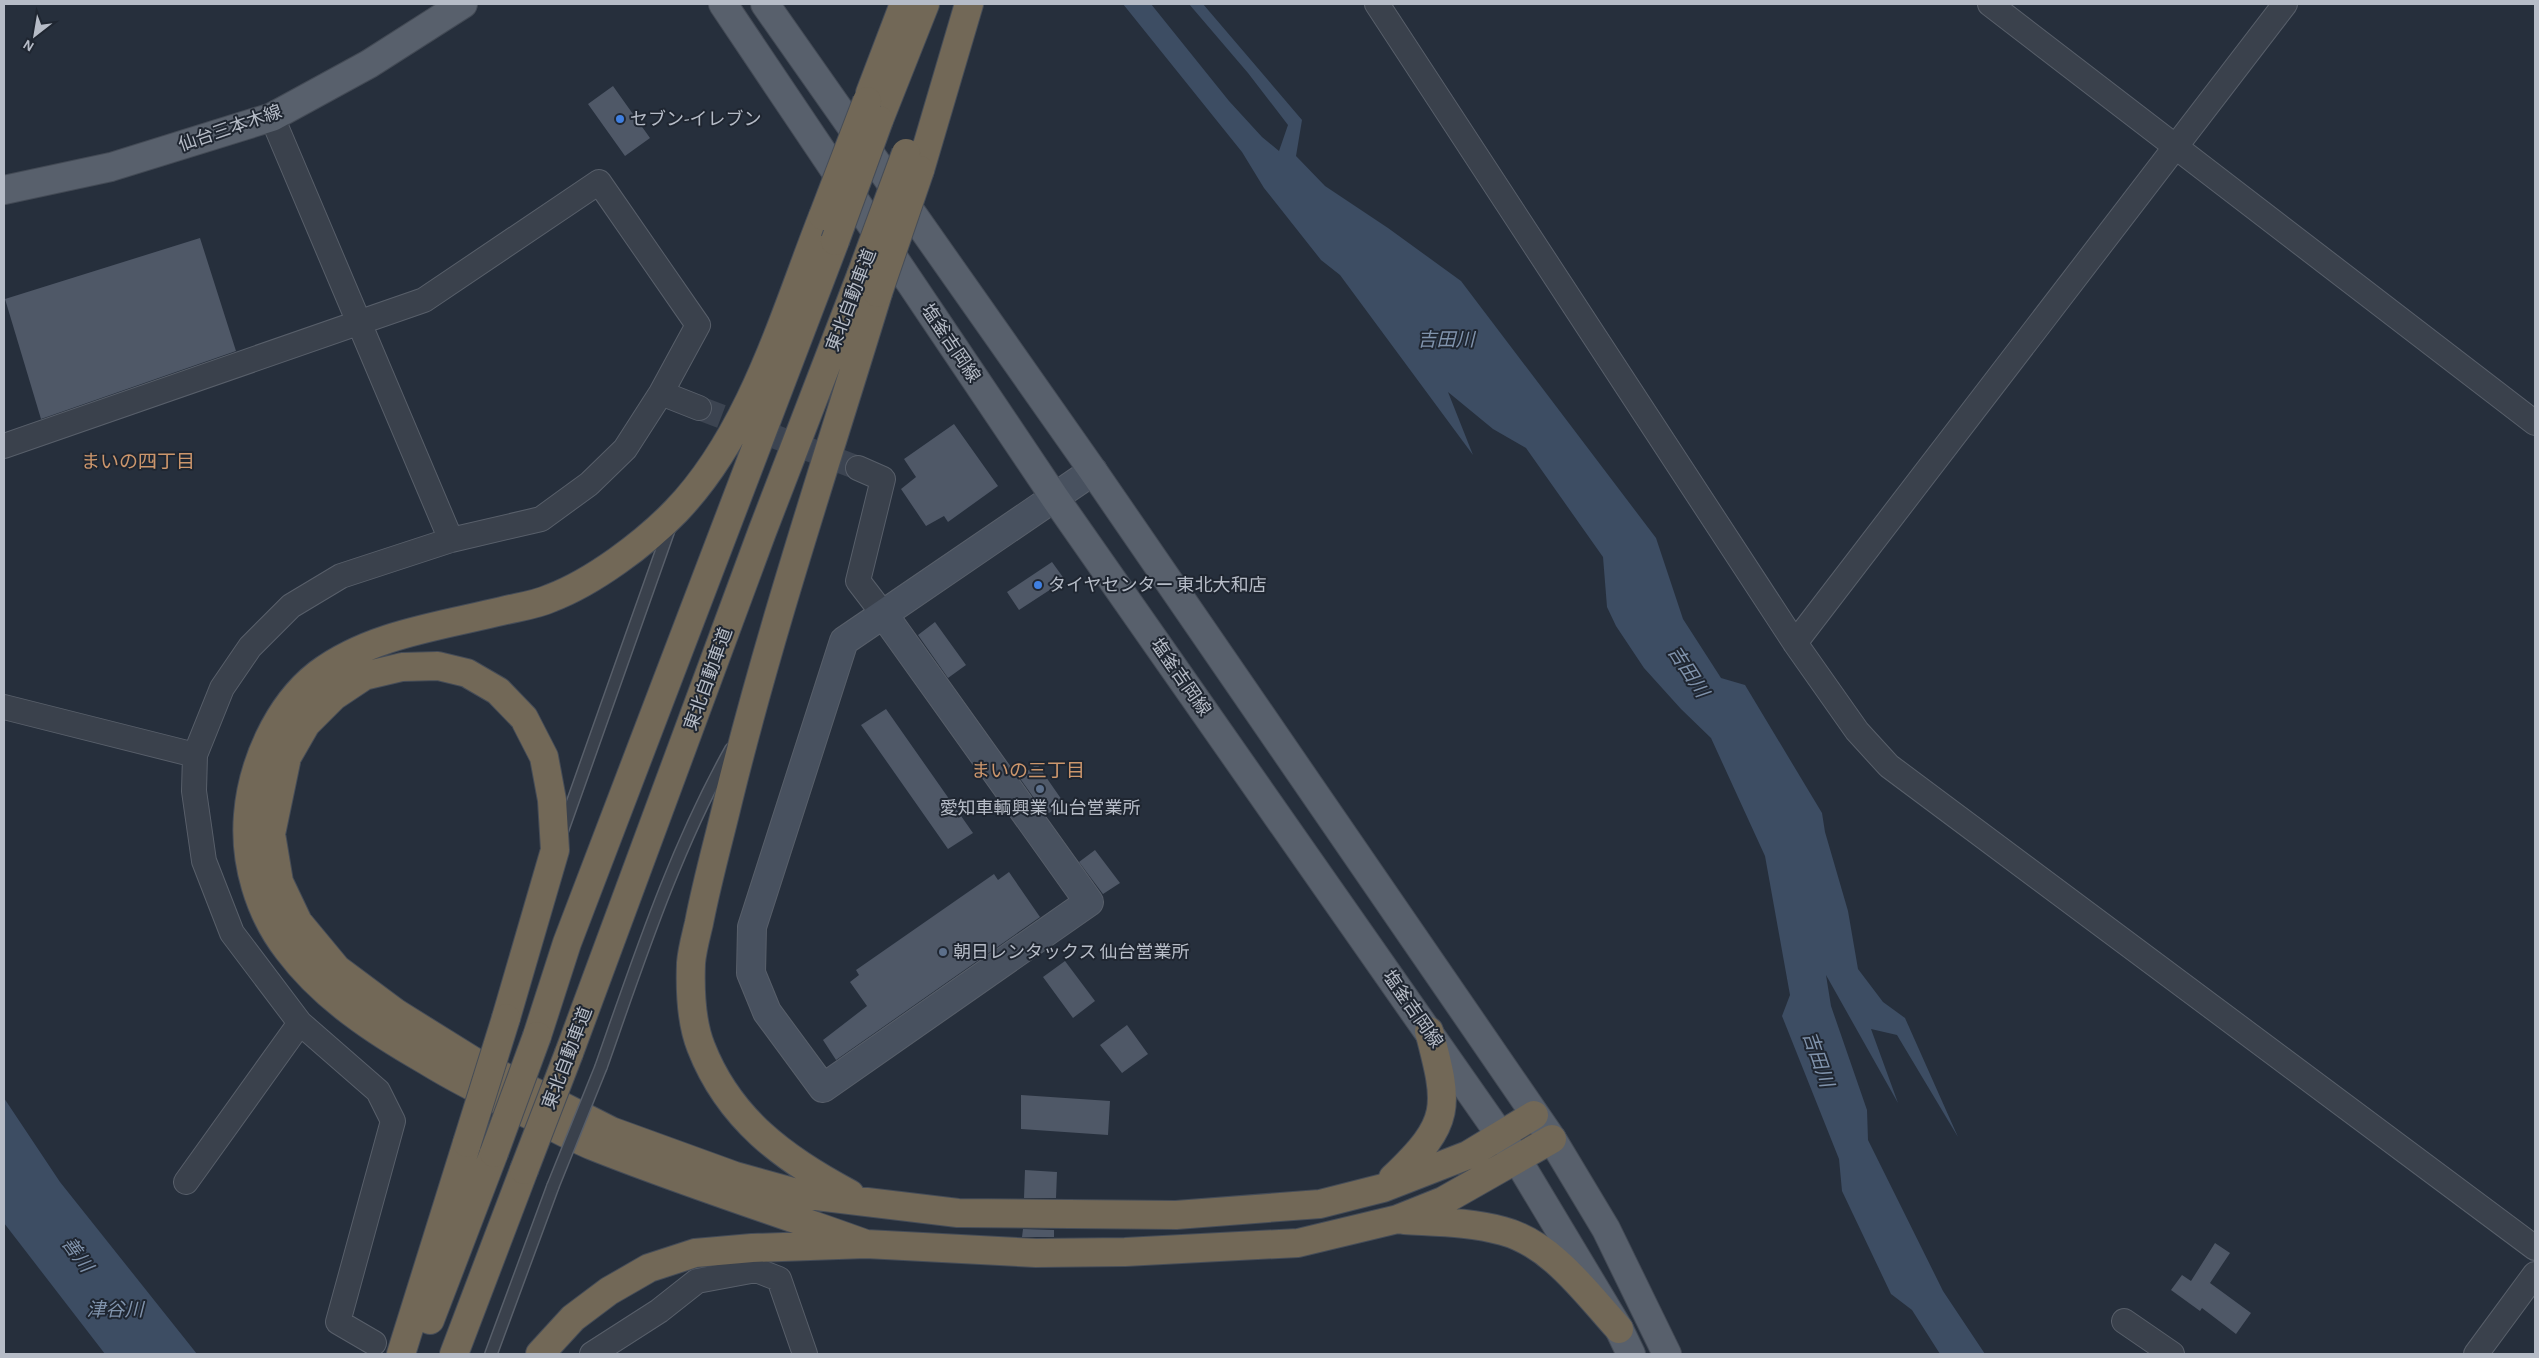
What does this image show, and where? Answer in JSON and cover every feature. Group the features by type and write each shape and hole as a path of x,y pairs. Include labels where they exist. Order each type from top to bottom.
{"highway":[{"path":"866,1244 591,1145 461,1081 378,1033 319,985 286,949 266,912 252,876 246,830 250,787 265,743 287,708 316,676 360,649 424,630 548,600 589,580 629,551 675,512 712,467 734,432 760,376 823,216 873,111 904,4"},
{"name":"東北自動車道","path":"418,1354 537,1036 567,943 835,241 873,111 925,4"},
{"name":"東北自動車道","path":"454,1354 569,1053 759,542 870,284 964,4"},
{"path":"912,162 969,4"},
{"path":"866,1203 814,1175 774,1147 740,1115 718,1084 700,1045 692,1003 691,961 701,910 749,716 870,284"},
{"path":"402,1354 466,1143 506,1018 555,850 552,800 544,758 524,718 498,691 467,673 438,666 402,667 364,676 334,696 306,724 287,758 271,834 278,882 298,922 337,969 396,1013 473,1061 611,1131 734,1176 800,1194 958,1213 1040,1216 1176,1215 1320,1204 1383,1188 1468,1155 1534,1115"},
{"path":"1383,1188 1422,1151 1439,1122 1442,1102 1442,1078 1429,1031"},
{"path":"540,1354 573,1318 609,1291 650,1268 695,1253 752,1248 866,1244 1036,1253 1125,1252 1298,1243 1398,1219 1442,1201 1552,1139"},
{"path":"1398,1219 1465,1224 1504,1231 1526,1241 1555,1260 1619,1328"}],"main road":[{"name":"仙台三本木線","path":"4,190 112,167 272,117 368,64 463,4"},
{"name":"塩釜吉岡線","path":"723,4 1055,498 1517,1159 1619,1328 1631,1354"},
{"path":"765,4 1093,471 1552,1139 1606,1229 1667,1354"}],"street":[{"path":"1377,4 1795,643 1857,731 1889,766 2535,1248"},
{"path":"1990,4 2535,423"},
{"path":"1795,643 2285,4"},
{"path":"272,117 451,540"},
{"path":"4,446 424,300 599,182 698,325 661,393 625,449 589,484 542,519 451,540 342,576 291,606 250,647 222,688 195,755 194,792 204,860 232,933 300,1023 378,1091 392,1121 338,1322 374,1343"},
{"path":"661,393 699,408"},
{"path":"858,468 883,478 858,580 884,615 1088,902 823,1088 767,1012 751,974 752,927 844,641 884,615 1093,471"},
{"path":"4,707 195,755"},
{"path":"186,1182 300,1023"},
{"path":"592,1354 659,1311 697,1281 756,1270 779,1280 805,1354"},
{"path":"2476,1354 2535,1274"},
{"path":"2124,1321 2172,1354"}],"lane":[{"path":"555,850 675,512"},
{"path":"490,1354 553,1186 601,1066 643,946 704,797 749,716"}],"water":[{"name":"吉田川","path":"1123,4 1151,4 1229,101 1262,137 1279,151 1288,125 1248,73 1189,4 1203,4 1302,120 1296,156 1325,186 1388,228 1461,281 1656,538 1683,619 1721,678 1745,685 1822,813 1825,832 1848,911 1858,969 1883,1002 1905,1018 1958,1137 1897,1035 1871,1029 1898,1103 1826,975 1831,1006 1867,1110 1868,1140 1943,1291 1985,1354 1940,1354 1912,1310 1891,1294 1842,1191 1839,1159 1782,1016 1790,995 1765,856 1711,738 1681,709 1644,668 1616,626 1607,607 1603,557 1526,448 1493,429 1448,392 1473,455 1340,275 1321,260 1264,188 1242,152"},
{"name":"津谷川","path":"4,1098 60,1182 197,1354 105,1354 4,1223"}],"building":[{"path":"613,86 650,138 625,156 588,104"},
{"path":"200,238 236,351 41,419 5,299"},
{"path":"954,424 998,486 948,522 944,516 926,526 901,489 916,477 904,459"},
{"path":"1052,562 1065,580 1019,610 1007,592"},
{"path":"935,622 966,665 948,678 918,635"},
{"path":"886,709 973,833 948,849 861,725"},
{"path":"1037,764 1064,803 1046,815 1019,777"},
{"path":"1095,850 1120,883 1103,894 1079,862"},
{"path":"1009,872 1040,917 836,1060 823,1040 867,1006 850,982 859,975 856,970 994,874 998,880"},
{"path":"1065,961 1095,1001 1073,1018 1043,977"},
{"path":"1127,1025 1148,1054 1122,1073 1100,1045"},
{"path":"1021,1095 1110,1101 1108,1135 1021,1129"},
{"path":"1025,1170 1057,1172 1056,1198 1024,1198"},
{"path":"1023,1229 1054,1230 1054,1237 1022,1237"},
{"path":"2215,1243 2230,1253 2210,1283 2251,1313 2236,1334 2202,1308 2200,1311 2171,1290 2182,1275 2191,1281"}],"tunnel":[{"path":"699,408 858,468"}],"place":[{"name":"セブン-イレブン","path":"620,119"},
{"name":"タイヤセンター 東北大和店","path":"1038,585"},
{"name":"愛知車輌興業 仙台営業所","path":"1040,789"},
{"name":"朝日レンタックス 仙台営業所","path":"943,952"}],"district":[{"name":"まいの四丁目","path":"138,461"},
{"name":"まいの三丁目","path":"1028,770"}],"water label":[{"name":"善川","path":"78,1254"}]}
